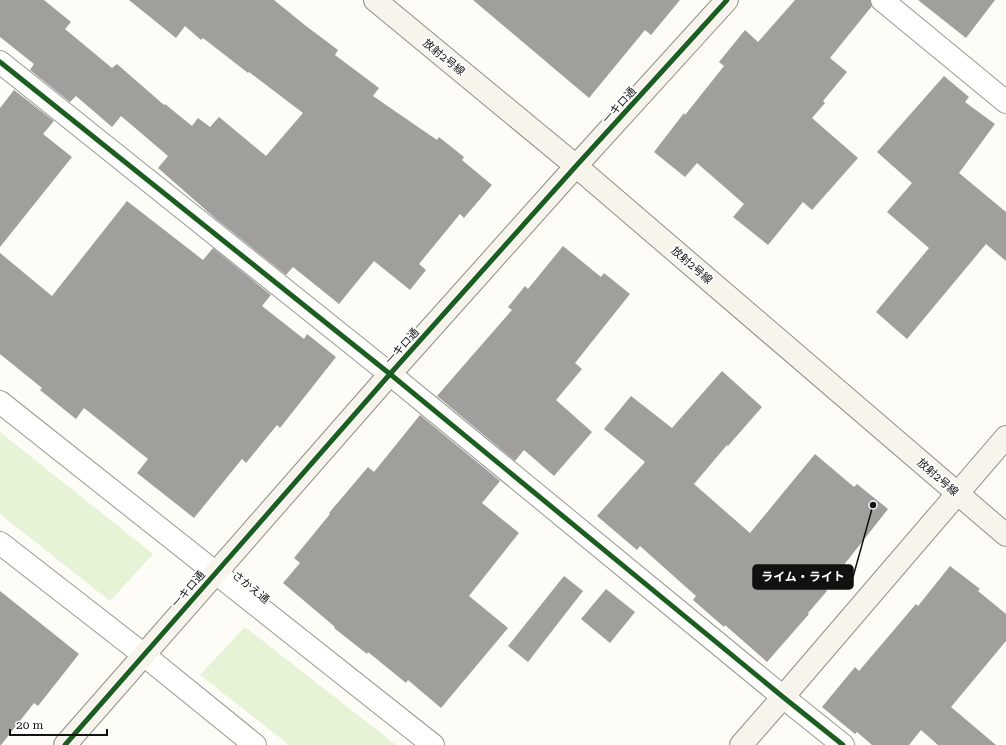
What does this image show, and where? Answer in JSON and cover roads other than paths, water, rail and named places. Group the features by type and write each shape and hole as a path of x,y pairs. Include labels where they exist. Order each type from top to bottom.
{"street":[{"name":"放射2号線","path":"375,0 576,166 1006,535"},
{"name":"一キロ通","path":"65,745 390,374 727,0"},
{"path":"882,0 1006,102"},
{"path":"0,62 390,374 843,745"},
{"name":"さかえ通","path":"0,402 433,745"},
{"path":"741,745 1006,437"},
{"path":"0,543 255,745"}],"place":[{"name":"ライム・ライト","path":"873,505"}]}
